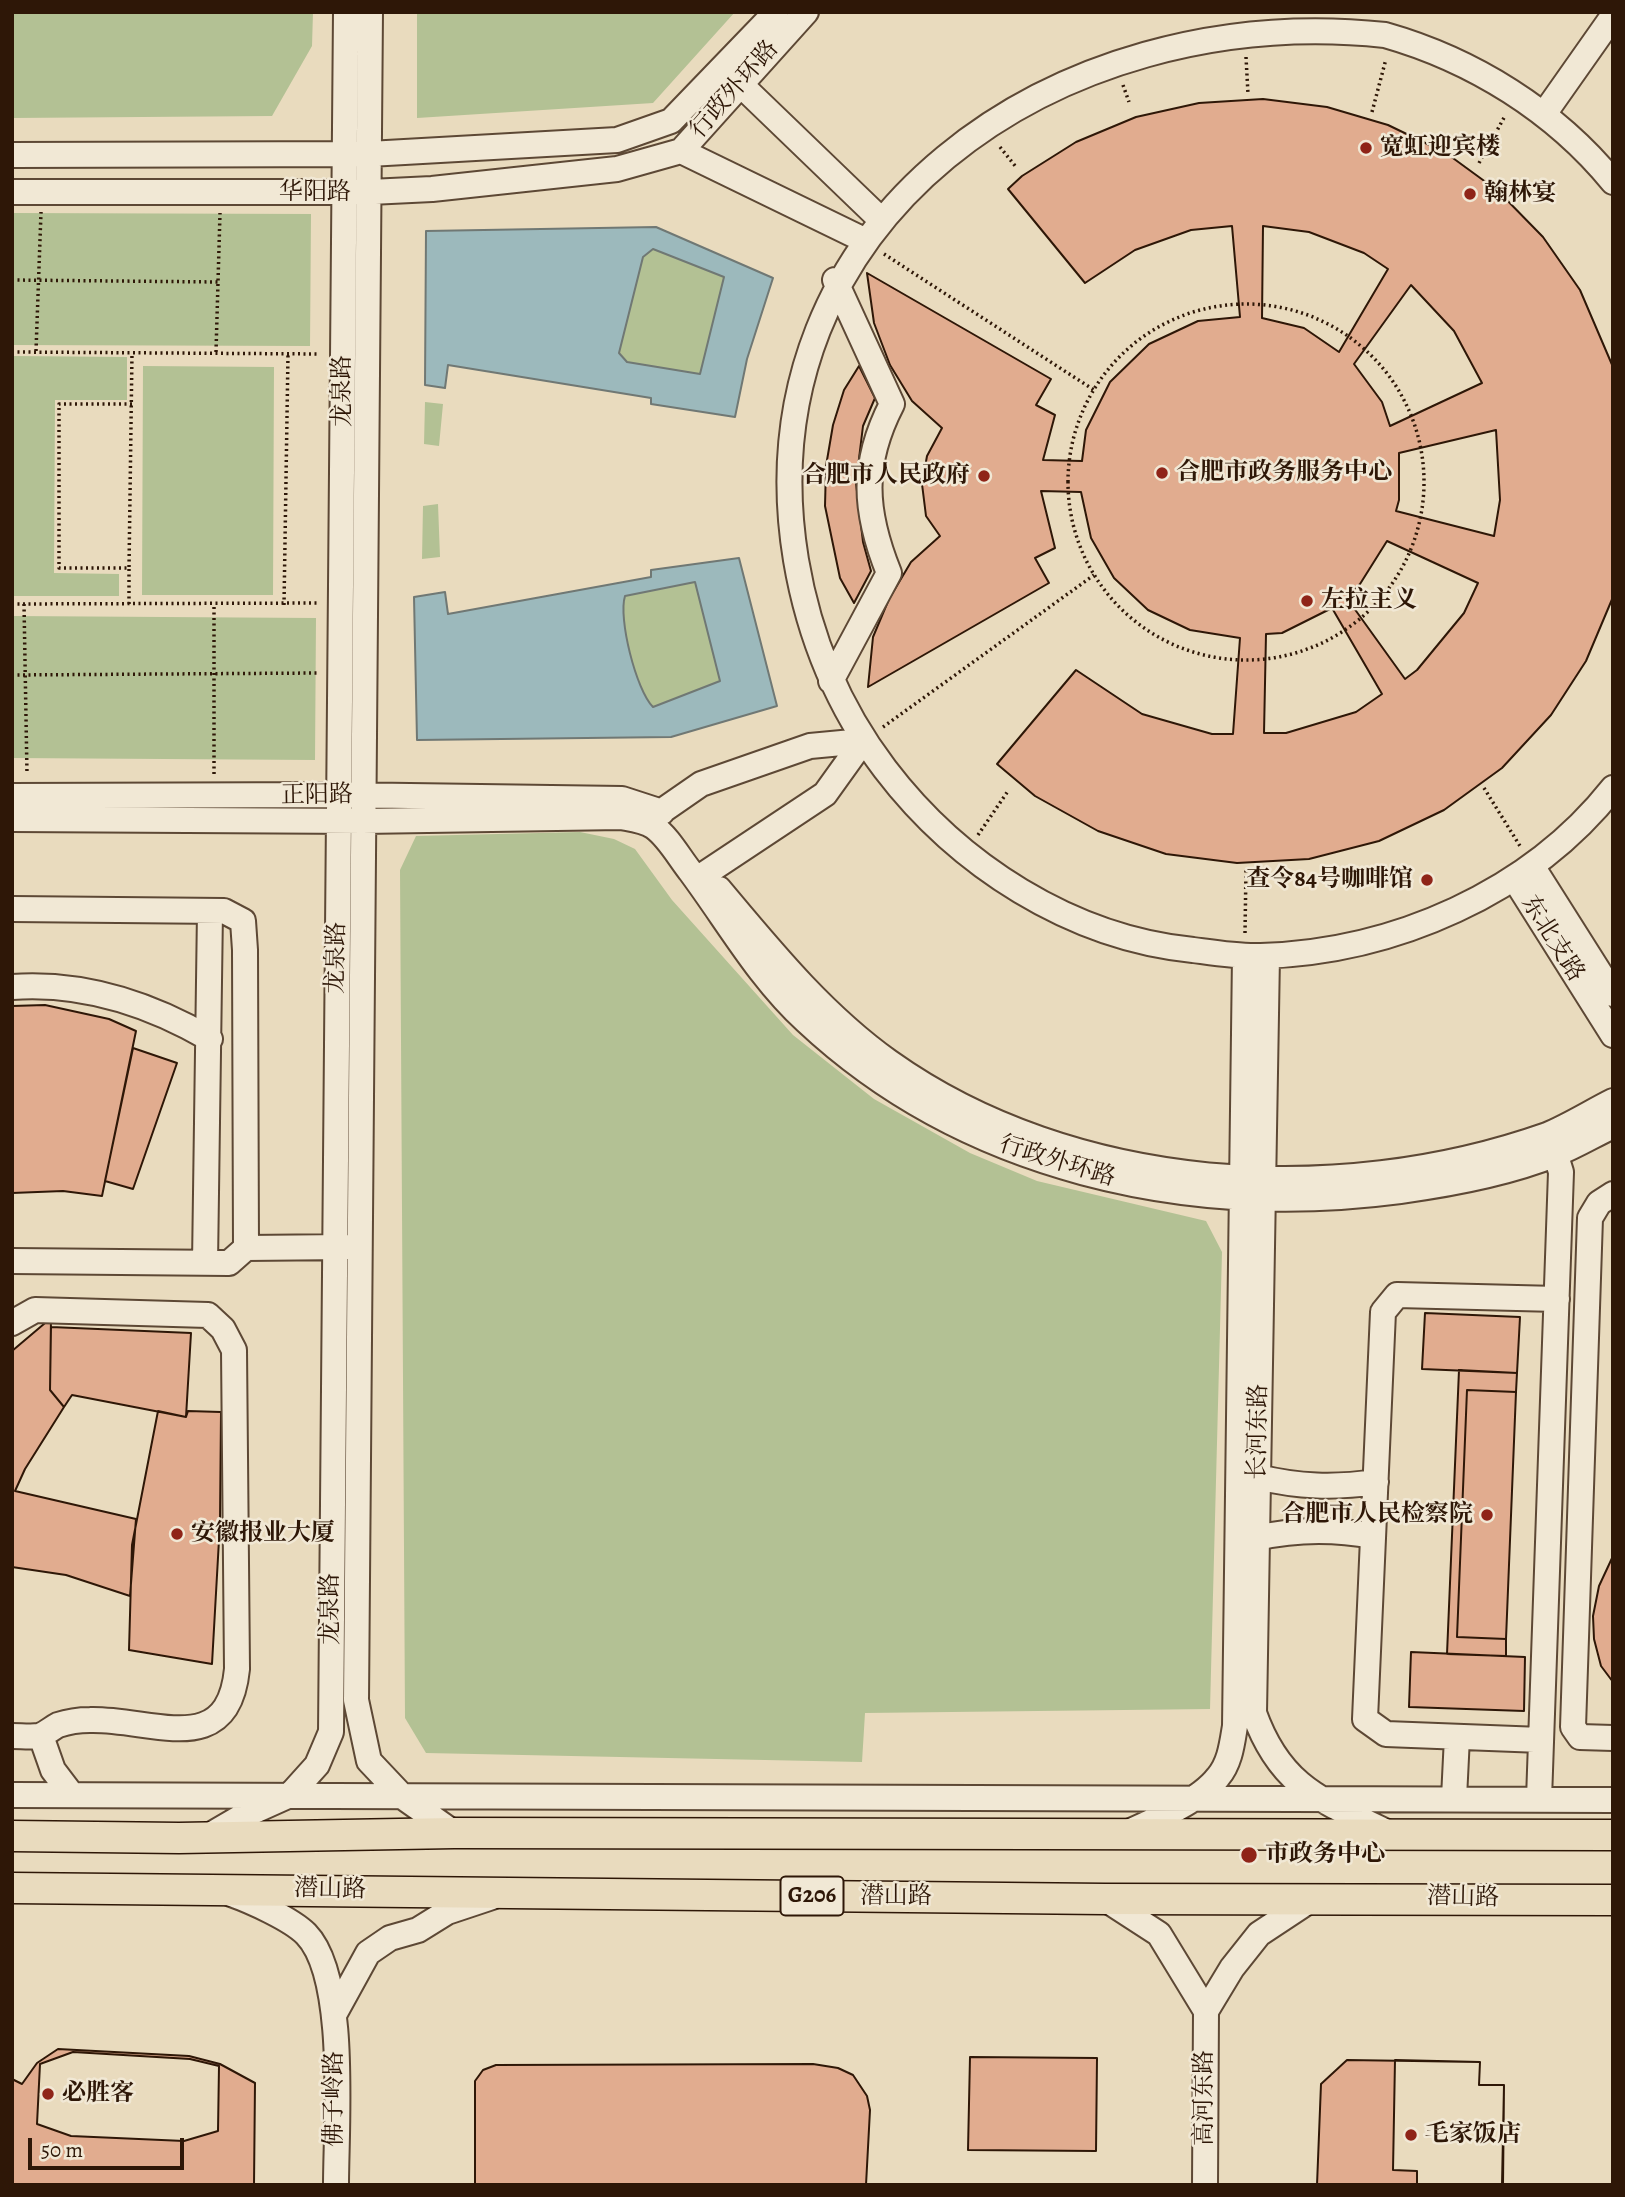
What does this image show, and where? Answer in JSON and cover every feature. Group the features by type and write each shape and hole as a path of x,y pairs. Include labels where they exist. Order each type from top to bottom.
{"main road":[{"path":"12,1836 205,1838 454,1833 1613,1835"},
{"name":"潜山路","path":"12,1888 1105,1899 1315,1897 1613,1900"}],"street":[{"name":"龙泉路","path":"205,1838 241,1816 290,1795 317,1765 331,1731 338,821 352,795 370,192 357,153 346,12"},
{"name":"龙泉路","path":"370,12 357,153 345,192 343,355 341,673 352,795 363,821 356,1700 369,1761 402,1797 454,1833"},
{"name":"行政外环路","path":"617,140 671,121 776,12"},
{"name":"行政外环路","path":"617,169 681,151 739,83 806,12"},
{"path":"1209,19 1268,14 1347,24 1417,44 1483,74 1544,114 1595,161 1613,182"},
{"path":"1544,114 1613,16"},
{"path":"1033,73 985,103 923,156 875,214 835,280 806,358 790,453 790,522 803,603 831,681 863,741 909,802 965,853 1027,896 1096,928 1169,948 1256,956 1353,946 1437,919 1523,872 1595,810 1613,788"},
{"path":"739,83 875,214"},
{"name":"华阳路","path":"12,155 357,153 617,140"},
{"path":"681,151 860,238"},
{"name":"华阳路","path":"12,192 370,192 432,189 617,169"},
{"path":"831,681 889,573 877,542 867,491 875,436 891,404 835,280"},
{"path":"621,808 662,811 701,784 810,746 863,741"},
{"path":"706,873 825,794 863,741"},
{"name":"正阳路","path":"20,796 352,795 621,808"},
{"name":"行政外环路","path":"621,808 656,828 757,966 805,1021 883,1083 986,1141 1054,1166 1143,1186 1253,1190 1453,1163 1552,1144 1613,1126"},
{"name":"正阳路","path":"12,819 363,821 621,808"},
{"name":"行政外环路","path":"662,811 706,873 822,1007 888,1061 942,1096 996,1123 1057,1145 1253,1190"},
{"name":"东北支路","path":"1523,872 1613,995"},
{"name":"东北支路","path":"1523,872 1613,1035"},
{"path":"12,909 224,911 243,920 246,1248"},
{"path":"205,1263 210,911"},
{"name":"长河东路","path":"1126,1833 1160,1818 1218,1778 1230,1756 1236,1726 1253,1190 1256,956"},
{"path":"12,987 42,985 87,990 177,1020 210,1039"},
{"name":"行政外环路","path":"1552,1144 1613,1101"},
{"path":"1539,1799 1561,1172 1552,1144"},
{"name":"长河东路","path":"1253,1190 1258,1477 1254,1713 1264,1741 1287,1775 1315,1797 1395,1836"},
{"path":"1613,1194 1599,1203 1590,1218 1573,1727 1580,1737 1613,1738"},
{"path":"12,1261 229,1263 246,1248 360,1247"},
{"path":"1541,1740 1386,1734 1365,1719 1383,1312 1397,1295 1557,1299"},
{"path":"12,1323 35,1310 208,1315 223,1329 234,1350 237,1669 228,1710 210,1723 187,1729 90,1720 60,1724 41,1736 12,1736"},
{"path":"1258,1477 1296,1486 1342,1487 1376,1482"},
{"path":"1257,1538 1290,1531 1349,1532 1373,1536"},
{"path":"41,1736 53,1770 72,1795"},
{"path":"1454,1798 1457,1737"},
{"path":"12,1795 1613,1800"},
{"name":"佛子岭路","path":"210,1888 260,1904 306,1934 327,1977 335,2013 336,2185"},
{"path":"335,2013 368,1953 390,1938 418,1930 447,1912 503,1894"},
{"path":"1105,1899 1158,1934 1206,2011 1231,1968 1259,1934 1315,1897"},
{"name":"高河东路","path":"1205,2185 1206,2011"}],"path":[{"path":"1372,112 1392,37"},
{"path":"1479,163 1517,96"},
{"path":"36,352 41,192"},
{"path":"216,353 221,194"},
{"path":"860,238 1094,390"},
{"path":"12,280 218,282"},
{"path":"1229,304 1265,304 1299,311 1332,325 1361,345 1386,370 1405,400 1418,434 1424,469 1421,516 1416,539 1401,571 1381,600 1356,624 1327,642 1295,655 1261,661 1226,660 1192,653 1160,639 1132,620 1108,595 1094,575 1075,534 1069,489 1069,466 1075,431 1094,390 1108,369 1132,344 1162,324 1195,310 1229,304"},
{"path":"12,352 343,355"},
{"path":"129,604 132,353"},
{"path":"284,605 288,354"},
{"path":"129,568 59,568 59,404 132,404"},
{"path":"863,741 1094,575"},
{"path":"12,604 341,603"},
{"path":"20,796 25,675 24,604"},
{"path":"214,604 214,797"},
{"path":"12,675 341,673"},
{"path":"1484,788 1523,872"},
{"path":"965,853 1008,791"},
{"path":"1246,868 1256,956"}],"green space":[{"path":"12,12 313,12 312,46 272,116 12,118"},
{"path":"417,12 735,12 653,103 417,118"},
{"path":"12,213 311,214 310,346 12,345"},
{"path":"653,248 724,277 700,374 627,362 619,352 643,257"},
{"path":"12,356 127,357 127,400 55,400 54,573 119,574 119,596 12,596"},
{"path":"143,366 274,367 273,595 142,595"},
{"path":"425,402 443,404 439,446 424,444"},
{"path":"438,504 440,557 422,559 423,506"},
{"path":"695,582 720,681 653,707 640,685 630,653 624,620 625,595"},
{"path":"12,616 316,618 315,760 12,758"},
{"path":"580,832 614,839 635,849 672,900 793,1035 874,1099 970,1153 1037,1181 1206,1221 1222,1252 1210,1709 865,1713 862,1762 426,1753 405,1718 400,870 416,836"}],"water":[{"path":"656,227 773,278 747,359 735,417 651,404 651,398 448,365 445,388 425,385 426,231","holes":["653,249 724,277 700,374 627,362 619,353 643,257"]},
{"path":"739,558 777,706 671,737 417,740 414,597 445,592 448,614 651,577 651,570","holes":["695,582 720,681 653,707 640,686 630,653 624,620 625,596"]}],"building":[{"name":"合肥市政务服务中心","path":"1263,99 1327,107 1388,125 1446,153 1498,191 1543,237 1580,290 1613,367 1613,597 1586,661 1551,715 1502,768 1444,810 1379,841 1309,859 1237,863 1166,854 1098,831 1035,796 997,764 1076,670 1142,714 1212,734 1233,734 1240,638 1190,630 1148,610 1114,578 1091,538 1081,492 1041,491 1055,548 1035,558 1049,583 868,687 873,637 889,599 911,562 940,536 926,516 922,484 927,456 942,428 912,401 890,365 874,323 867,273 1051,379 1036,405 1055,415 1043,460 1082,461 1086,430 1110,382 1149,344 1198,321 1240,317 1232,226 1191,230 1135,250 1085,283 1008,189 1022,176 1076,142 1136,117 1199,103","holes":["1263,226 1309,232 1364,253 1388,269 1339,352 1304,328 1262,318","1411,285 1454,331 1482,383 1390,426 1382,402 1354,364","1496,430 1500,500 1494,536 1396,511 1399,500 1399,453","1387,541 1478,583 1464,613 1417,670 1405,679 1346,597 1360,584","1332,608 1382,694 1356,712 1286,733 1264,733 1266,634 1282,633"]},
{"path":"859,366 875,398 863,426 856,483 863,542 871,571 854,603 840,578 825,506 826,466 833,425 844,390"},
{"path":"45,1005 109,1019 136,1031 102,1196 63,1191 12,1193 12,1006"},
{"path":"133,1048 177,1063 133,1189 105,1181"},
{"path":"1425,1313 1520,1317 1517,1373 1422,1369"},
{"name":"安徽报业大厦","path":"51,1318 50,1390 64,1407 25,1469 15,1491 136,1519 130,1596 66,1575 12,1567 12,1351"},
{"path":"51,1327 191,1333 186,1417 72,1395 64,1407 50,1390"},
{"path":"1459,1370 1517,1373 1516,1392 1467,1390 1457,1637 1506,1639 1506,1656 1447,1654"},
{"name":"合肥市人民检察院","path":"1467,1390 1516,1392 1506,1639 1457,1637"},
{"name":"安徽报业大厦","path":"158,1411 186,1417 188,1411 221,1412 220,1522 212,1664 129,1650 132,1545"},
{"path":"1613,1556 1613,1682 1601,1666 1594,1639 1593,1616 1599,1586"},
{"path":"1411,1652 1525,1657 1524,1711 1409,1707"},
{"path":"58,2049 189,2056 220,2064 255,2083 254,2185 12,2185 12,2079 22,2084 37,2063"},
{"path":"73,2052 190,2059 219,2066 218,2131 184,2141 71,2136 37,2124 40,2064"},
{"path":"970,2057 1097,2058 1096,2151 968,2150"},
{"name":"毛家饭店","path":"1347,2060 1480,2062 1479,2085 1504,2085 1503,2185 1317,2185 1321,2084"},
{"name":"毛家饭店","path":"1395,2060 1480,2062 1479,2085 1504,2085 1502,2185 1417,2185 1417,2171 1393,2170"},
{"path":"813,2064 838,2068 853,2075 867,2096 870,2110 866,2185 475,2185 475,2081 483,2070 496,2065"}],"place":[{"name":"宽虹迎宾楼","path":"1366,148"},
{"name":"翰林宴","path":"1470,194"},
{"name":"合肥市政务服务中心","path":"1162,473"},
{"name":"合肥市人民政府","path":"984,476"},
{"name":"左拉主义","path":"1307,601"},
{"name":"查令84号咖啡馆","path":"1427,880"},
{"name":"合肥市人民检察院","path":"1487,1515"},
{"name":"安徽报业大厦","path":"177,1534"},
{"name":"市政务中心","path":"1249,1855"},
{"name":"必胜客","path":"48,2094"},
{"name":"毛家饭店","path":"1411,2135"}]}
